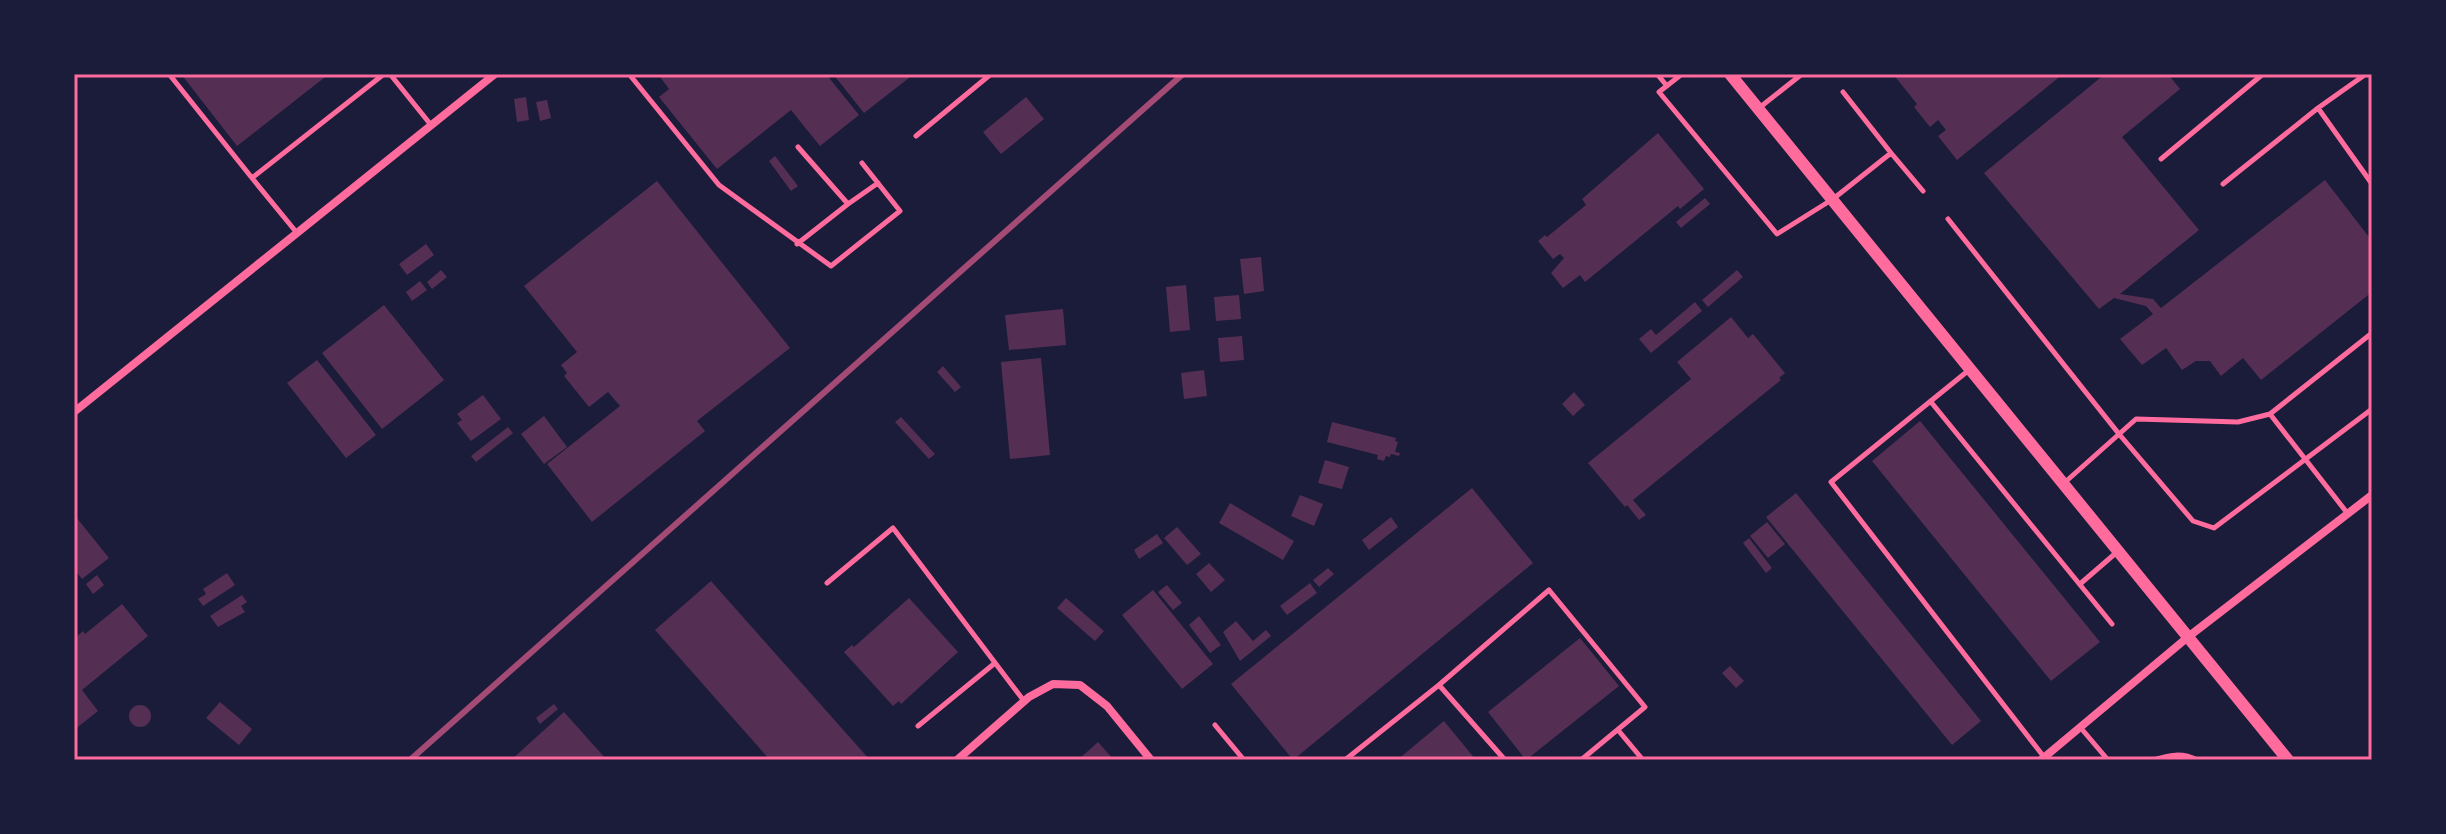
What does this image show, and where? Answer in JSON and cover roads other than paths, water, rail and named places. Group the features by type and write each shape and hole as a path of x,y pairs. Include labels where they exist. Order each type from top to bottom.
{"street":[{"path":"74,412 495,74"},
{"path":"1730,74 2288,760"},
{"path":"2042,759 2188,637 2372,495"},
{"path":"957,760 1024,701 1053,684 1080,685 1107,706 1151,760"}],"lane":[{"path":"169,74 297,233"},
{"path":"252,178 384,74"},
{"path":"390,74 431,125"},
{"path":"629,74 719,185 831,266 900,211 862,163"},
{"path":"916,136 991,74"},
{"path":"1657,74 1667,86"},
{"path":"1682,74 1659,92 1777,234 1833,199 1891,153"},
{"path":"1758,109 1802,74"},
{"path":"2161,159 2263,74"},
{"path":"2223,184 2366,74"},
{"path":"1843,92 1923,191"},
{"path":"2318,108 2372,184"},
{"path":"798,147 848,204"},
{"path":"797,244 878,183"},
{"path":"1948,219 2119,434 2193,521 2214,528 2372,409"},
{"path":"2063,484 2136,419 2238,422 2270,414 2372,333"},
{"path":"1970,369 1831,482 2042,759"},
{"path":"1931,402 2112,624"},
{"path":"2270,414 2348,514"},
{"path":"827,583 893,528 1024,701"},
{"path":"2080,584 2118,552"},
{"path":"1345,760 1439,685 1549,590 1645,707 1581,760"},
{"path":"918,726 995,663"},
{"path":"1439,685 1505,760"},
{"path":"1215,725 1244,760"},
{"path":"2080,727 2108,760"},
{"path":"1618,730 1643,760"},
{"path":"2153,760 2186,755 2197,760"}],"railway":[{"path":"410,760 1183,74"}]}
